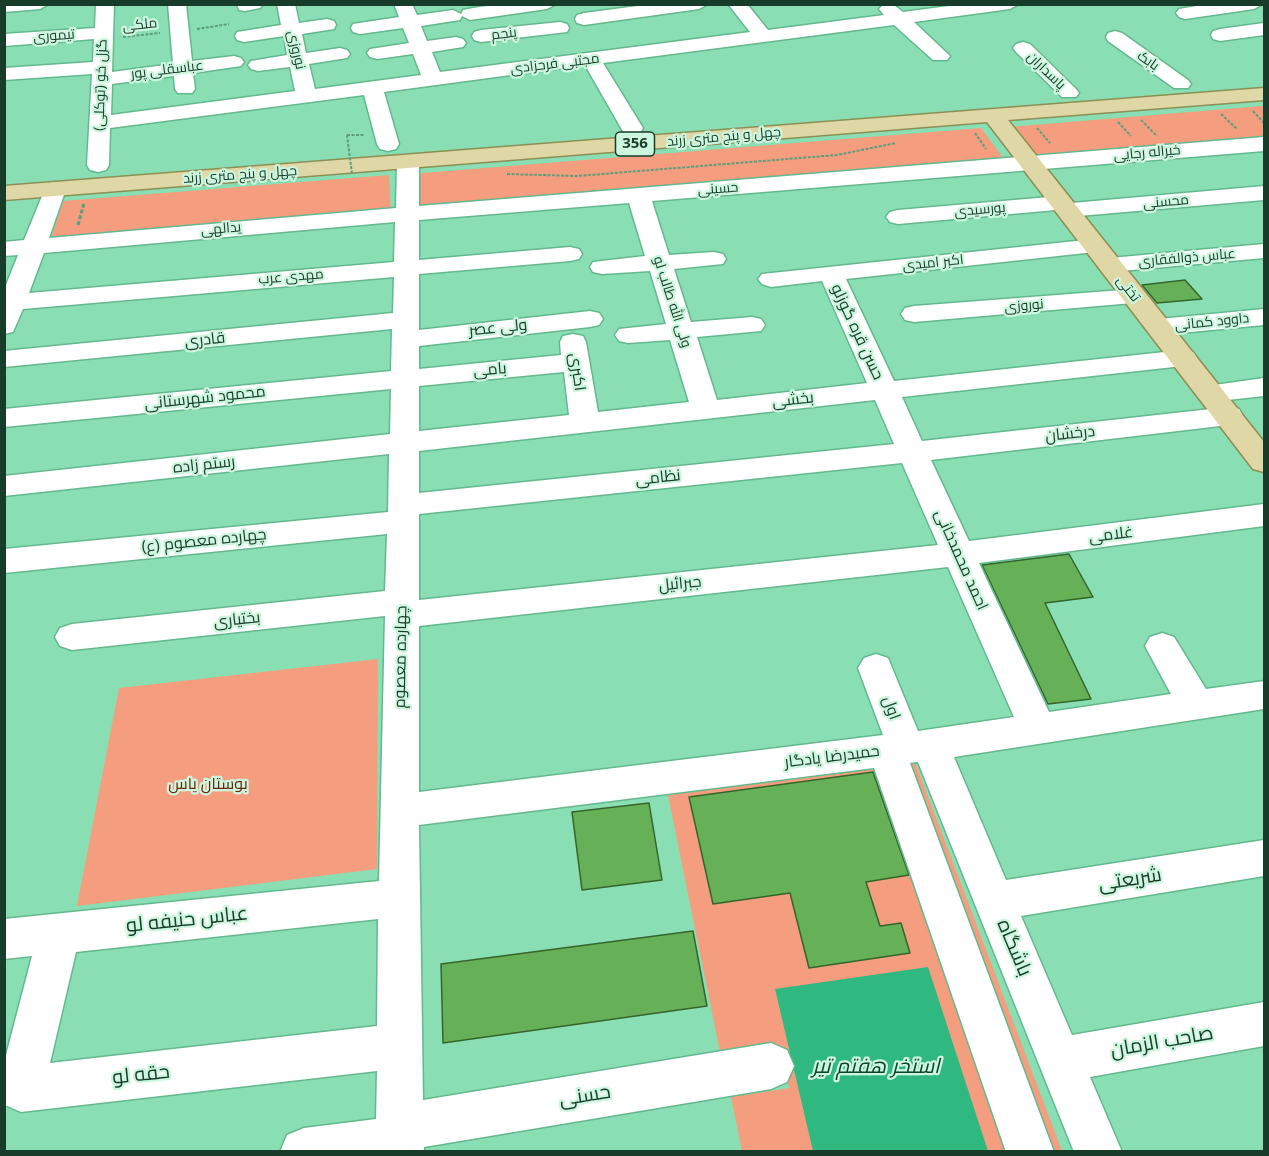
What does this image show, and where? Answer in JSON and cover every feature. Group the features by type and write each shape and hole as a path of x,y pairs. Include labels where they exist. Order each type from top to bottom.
{"main road":[{"name":"چهل و پنج متری زرند","path":"26,171 632,128 1182,84 1260,96"},
{"name":"چهل و پنج متری زرند","path":"4,193 408,162 998,123 1260,96"},
{"name":"تختی","path":"998,123 1264,462"}],"street":[{"path":"4,7 40,4"},
{"name":"گزل خو (توکلی)","path":"98,165 105,4"},
{"path":"177,4 187,111"},
{"name":"نوروزی","path":"286,4 306,96"},
{"path":"360,27 406,13 461,15 547,4"},
{"path":"584,19 699,4"},
{"path":"737,4 763,36"},
{"path":"884,4 940,56"},
{"name":"مجتبی فرحزادی","path":"99,123 1010,4"},
{"path":"1185,13 1254,4"},
{"path":"1260,4 1264,8"},
{"path":"513,7 546,65"},
{"path":"406,13 433,79"},
{"path":"237,30 291,30 327,25"},
{"name":"پنجم","path":"481,36 560,28"},
{"path":"1220,35 1264,29"},
{"path":"1092,41 1137,33"},
{"name":"تیموری","path":"4,40 103,36"},
{"name":"بابک","path":"1115,37 1182,84"},
{"path":"376,53 456,43"},
{"name":"پاسداران","path":"1043,45 1014,48 1069,93"},
{"path":"258,65 340,54"},
{"path":"591,59 632,128"},
{"name":"عباسقلی پور","path":"4,74 102,73 234,62"},
{"path":"372,87 388,144"},
{"name":"خیراله رجایی","path":"1030,163 1264,144"},
{"name":"چهارده معصوم","path":"400,1140 399,812 408,162"},
{"name":"حسینی","path":"407,213 1030,163"},
{"path":"4,326 56,189"},
{"name":"محسنی","path":"1064,207 1264,193"},
{"name":"ولی الله طالب لو","path":"638,195 706,410"},
{"name":"پورسیدی","path":"898,217 1064,207"},
{"name":"یدالهی","path":"4,249 407,213"},
{"name":"عباس ذوالفقاری","path":"1102,256 1264,252"},
{"name":"مهدی عرب","path":"14,302 406,266 570,254"},
{"name":"اکبر امیدی","path":"771,279 831,273 1102,256"},
{"path":"602,267 714,259"},
{"name":"حسن قره گوزلو","path":"831,273 884,390"},
{"name":"نوروزی","path":"914,314 1135,297"},
{"name":"داوود کمانی","path":"1159,327 1264,317"},
{"name":"ولی عصر","path":"406,329 579,320"},
{"name":"اکبری","path":"579,320 576,362 585,423"},
{"path":"628,335 752,325"},
{"name":"قادری","path":"4,359 406,329"},
{"name":"بخشی","path":"404,443 1183,358"},
{"name":"بامی","path":"405,378 576,362"},
{"name":"محمود شهرستانی","path":"4,418 405,378"},
{"path":"1210,393 1264,387"},
{"name":"احمد محمدخانی","path":"884,390 1038,729"},
{"name":"درخشان","path":"912,452 1228,416"},
{"name":"رستم زاده","path":"4,486 404,443"},
{"name":"نظامی","path":"403,513 912,452"},
{"name":"چهارده معصوم (ع)","path":"4,561 403,513"},
{"name":"غلامی","path":"958,554 1264,515"},
{"name":"جبرائیل","path":"402,609 958,554"},
{"name":"بختیاری","path":"72,637 402,609"},
{"path":"1162,646 1196,705"},
{"name":"اول","path":"876,668 907,748"},
{"name":"حمیدرضا یادگار","path":"399,812 907,748 1264,695"},
{"path":"907,748 1030,1152"},
{"name":"باشگاه","path":"907,748 995,901 1098,1152"},
{"name":"شریعتی","path":"995,901 1264,858"},
{"name":"عباس حنیفه لو","path":"4,939 399,898"},
{"name":"حقه لو","path":"59,934 21,1089 399,1046"},
{"name":"صاحب الزمان","path":"1060,1060 1264,1024"},
{"name":"حسنی","path":"304,1152 400,1140 771,1066"}],"path":[{"name":"ملکی","path":"103,36 237,30"},
{"path":"1260,96 1264,123"},
{"path":"1220,113 1237,129"},
{"path":"1141,119 1165,143"},
{"path":"1118,121 1133,137"},
{"path":"967,136 998,123"},
{"path":"352,174 347,135 369,135"},
{"path":"500,174 577,176 837,155 904,142"},
{"path":"75,235 84,202"}],"green space":[{"path":"1262,106 1264,109 1264,142 1036,161 1009,127"},
{"path":"981,128 1007,163 419,210 410,174"},
{"path":"389,175 391,213 50,242 63,201"},
{"name":"بوستان یاس","path":"378,659 377,869 77,906 119,688"},
{"path":"915,762 1062,1151 742,1151 731,1097 789,1088 779,1048 721,1057 668,795"}],"water":[{"name":"استخر هفتم تیر","path":"928,967 988,1151 813,1151 775,989"}],"building":[{"path":"1185,280 1202,299 1157,303 1142,285"},
{"path":"1069,554 1093,597 1045,603 1091,699 1048,704 982,565"},
{"path":"873,772 909,875 866,882 880,926 901,923 910,953 809,968 790,893 713,904 689,797"},
{"path":"649,803 662,880 582,890 572,812"},
{"path":"693,931 707,1006 443,1043 441,964"}]}
